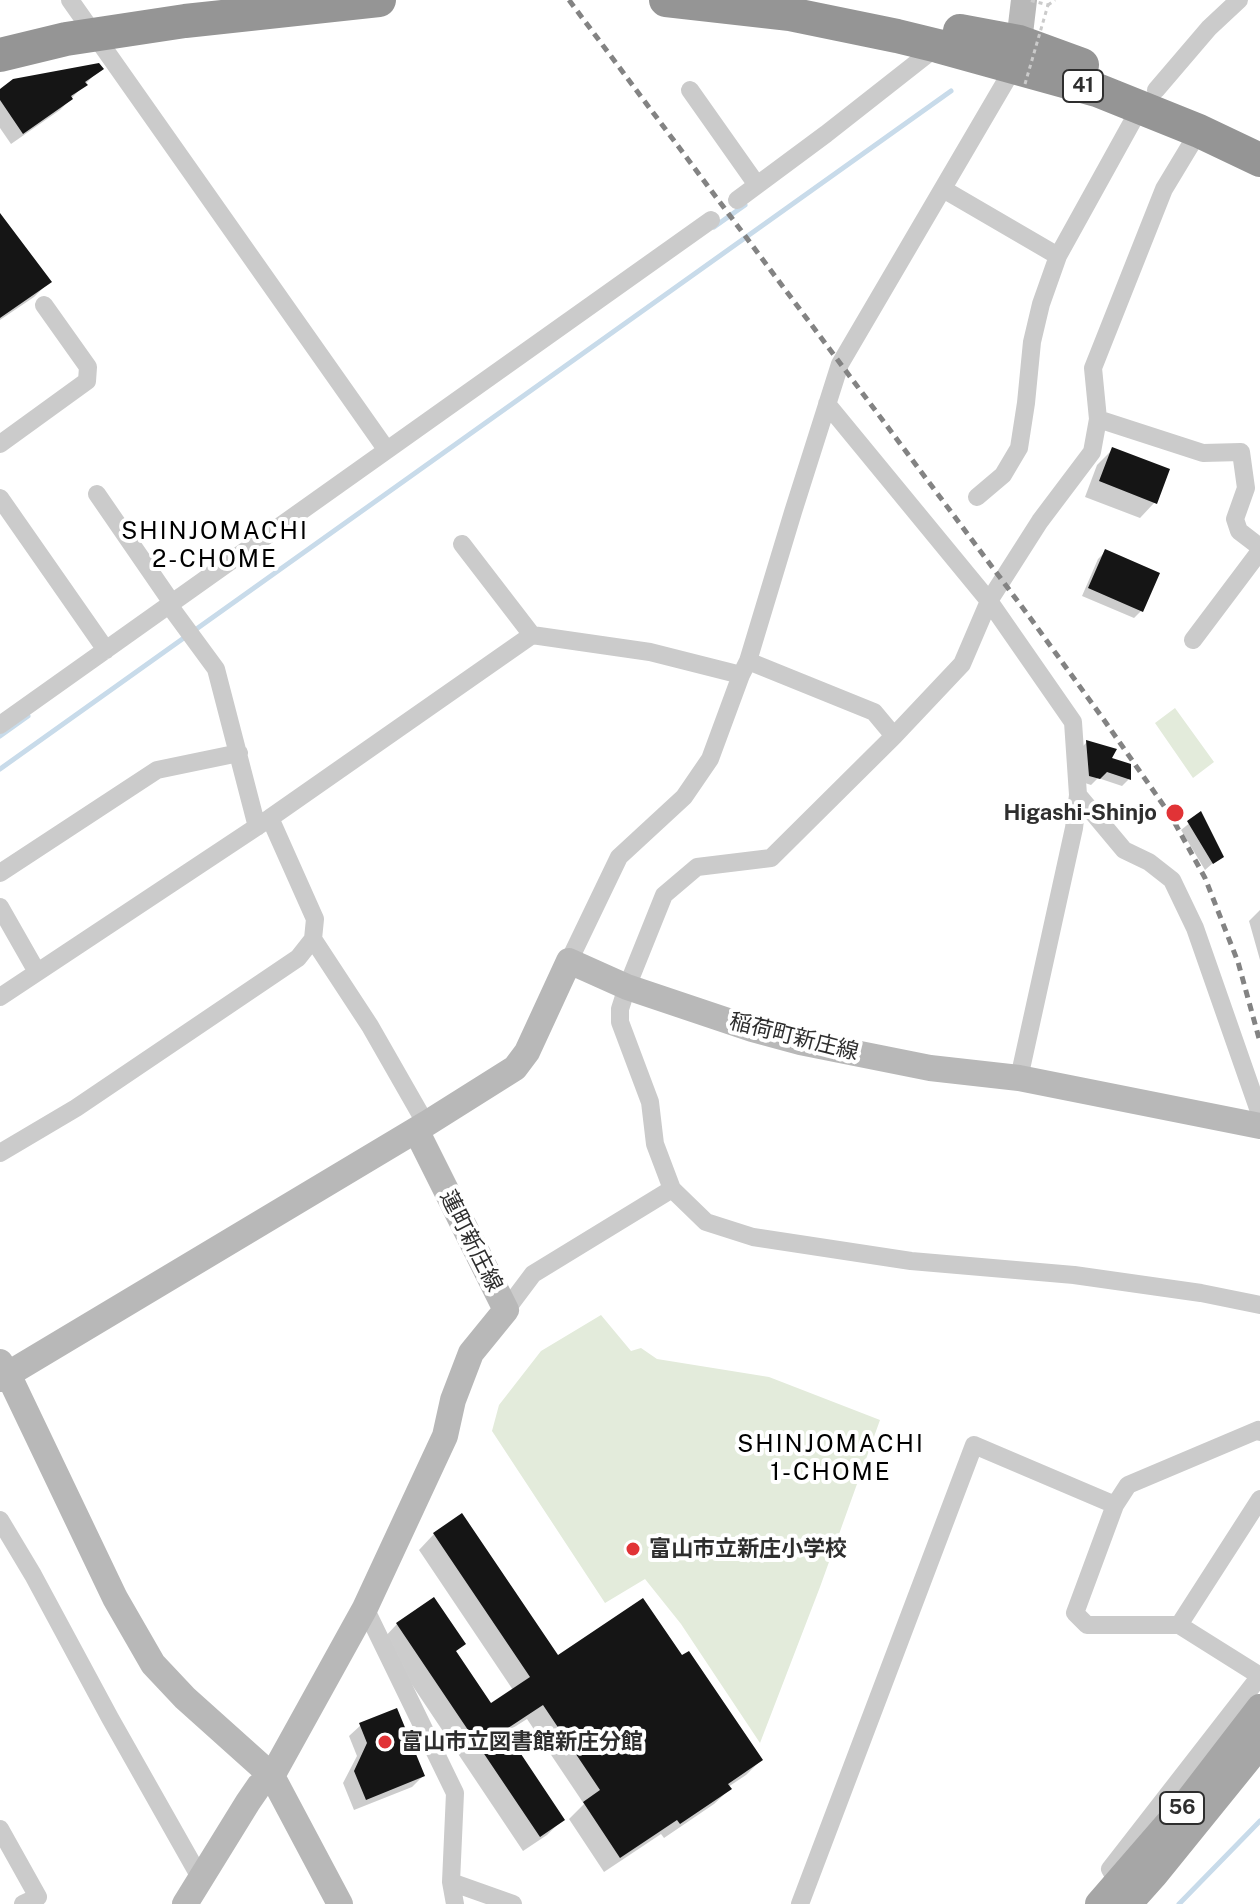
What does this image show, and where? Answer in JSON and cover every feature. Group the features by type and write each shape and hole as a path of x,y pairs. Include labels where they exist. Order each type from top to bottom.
{"highway":[{"path":"0,36 61,23 222,0"},
{"path":"0,55 66,39 185,21 379,0"},
{"name":"41","path":"666,0 899,26 938,46 1019,65"},
{"name":"41","path":"811,0 1097,90 1149,98 1260,138"},
{"name":"41","path":"1149,98 1199,131 1260,160"}],"main road":[{"path":"1019,65 1034,2"},
{"path":"340,1904 272,1776 185,1698 153,1664 115,1598 3,1372 78,1334 515,1068 527,1052 569,961"},
{"name":"稲荷町新庄線","path":"569,961 627,987 800,1042 930,1068 1019,1078 1260,1126"},
{"name":"蓮町新庄線","path":"185,1904 248,1802 259,1786 272,1776 365,1608 445,1436 453,1400 471,1353 506,1310 421,1127"},
{"name":"56","path":"1123,1893 1260,1708"},
{"name":"56","path":"1099,1904 1154,1875 1260,1744"}],"street":[{"path":"70,0 386,449"},
{"path":"977,497 1003,475 1019,448 1032,342 1058,256 1149,98 1209,28 1239,0"},
{"path":"737,200 938,46"},
{"path":"569,961 619,857 684,797 710,759 744,668 840,364 1019,65"},
{"path":"690,90 757,185"},
{"path":"1199,131 1164,189 1093,368 1098,419 1092,452 1040,521 989,601 962,664 771,858 697,867 664,895 627,987 620,1009 620,1022 650,1102 655,1144 672,1189 706,1222 753,1237 911,1261 1074,1275 1201,1293 1260,1305"},
{"path":"943,189 1058,256"},
{"path":"0,725 711,220"},
{"path":"0,444 87,381 88,367 44,305"},
{"path":"827,404 989,601 1073,722 1078,795 1074,828 1019,1078"},
{"path":"1098,419 1203,453 1241,452 1246,488 1235,519 1239,531 1260,549 1193,640"},
{"path":"0,1153 76,1108 298,958 313,939 315,919 263,823 239,753 216,669 97,494"},
{"path":"0,498 106,650"},
{"path":"462,544 532,635"},
{"path":"0,997 263,823 532,635 744,668 874,712 894,736"},
{"path":"0,873 157,770 239,753"},
{"path":"1078,795 1124,850 1149,862 1172,880 1195,928 1260,1114"},
{"path":"0,907 37,972"},
{"path":"313,939 370,1026 421,1127"},
{"path":"506,1310 533,1274 672,1189"},
{"path":"1123,1893 1110,1869 1260,1676 1179,1625 1087,1625 1075,1613 1115,1505 1128,1485 1258,1430 1260,1432"},
{"path":"800,1904 974,1445 1115,1505"},
{"path":"1179,1625 1260,1499"},
{"path":"0,1520 201,1879"},
{"path":"365,1608 455,1793 451,1882 455,1904"},
{"path":"0,1829 38,1897 23,1904"},
{"path":"451,1882 513,1904"}],"path":[{"path":"1019,65 1034,2 1055,0"}],"green space":[{"path":"1175,708 1214,762 1193,778 1155,723"},
{"path":"601,1315 631,1351 641,1348 657,1359 769,1377 880,1420 760,1743 681,1624 645,1579 605,1603 492,1431 499,1405 541,1351"}],"building":[{"path":"99,63 104,69 85,82 88,85 23,134 0,100 0,89 13,79"},
{"path":"0,213 52,282 0,318"},
{"path":"1112,447 1170,469 1157,504 1099,481"},
{"path":"1105,549 1160,573 1143,612 1088,588"},
{"path":"1086,740 1117,749 1112,758 1131,764 1131,780 1107,772 1100,779 1089,776"},
{"path":"1201,811 1224,857 1213,864 1187,821"},
{"path":"462,1513 558,1655 643,1598 682,1655 689,1651 763,1760 728,1784 732,1789 680,1824 677,1820 620,1858 583,1802 600,1790 543,1705 505,1730 565,1820 540,1837 396,1623 434,1597 466,1644 456,1651 491,1703 530,1677 433,1533"},
{"path":"397,1708 425,1776 366,1800 354,1771 367,1743 359,1723"}],"waterway":[{"path":"0,769 951,91"},
{"path":"714,227 745,205"},
{"path":"0,736 28,716"},
{"path":"1179,1904 1260,1821"}],"railway":[{"path":"569,0 1031,619 1171,816 1205,878 1238,962 1260,1042"}],"place":[{"name":"Higashi-Shinjo","path":"1175,813"},
{"name":"富山市立新庄小学校","path":"633,1549"},
{"name":"富山市立図書館新庄分館","path":"385,1742"}],"district":[{"name":"SHINJOMACHI 2-CHOME","path":"215,546"},
{"name":"SHINJOMACHI 1-CHOME","path":"831,1459"}]}
